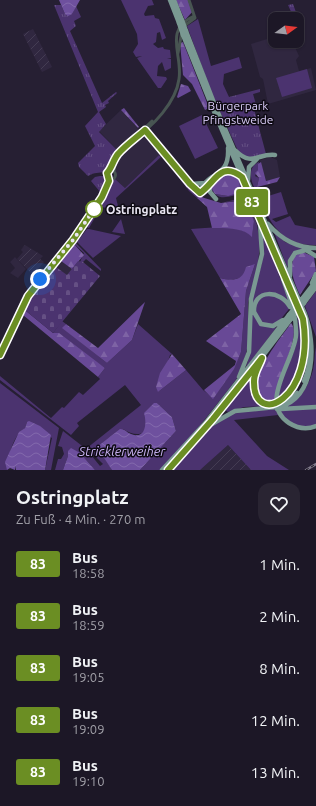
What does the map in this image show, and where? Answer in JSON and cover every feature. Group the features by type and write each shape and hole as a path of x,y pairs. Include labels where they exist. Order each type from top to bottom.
{"highway":[{"path":"170,0 316,342"},
{"path":"174,0 182,27 228,145 304,323 310,352 308,371 302,385 291,399 278,407"},
{"path":"207,183 225,167 228,160 228,145"},
{"path":"233,148 246,159 275,155"},
{"path":"248,182 248,170 252,163 259,158"},
{"path":"190,184 207,183 218,175 229,171 236,172 242,177"},
{"path":"207,183 210,192 216,199"},
{"path":"233,389 243,369 250,345 251,299 262,254 258,216"},
{"path":"264,220 278,235 288,241 299,246 316,248"},
{"path":"291,282 289,265 293,255 298,251 306,250 316,256"},
{"path":"279,263 295,343 277,390 276,402 282,416 291,424 303,428 316,426"},
{"path":"313,287 316,274"},
{"path":"168,470 206,428 233,389 303,301 316,280"},
{"path":"162,470 220,408 262,358 290,317 286,301 275,294 263,295 258,299 254,305 254,316 263,325 276,325 290,317"},
{"path":"262,358 255,377 255,389 261,399 268,403 278,407 288,404 297,397 309,376 314,352 308,324"},
{"path":"206,428 227,414 248,409 316,407"}],"street":[{"path":"111,179 107,174 112,171 116,158 161,114 177,87 179,75 176,39 182,27 194,17 189,0"},
{"path":"0,355 28,296 73,240 103,195 111,179 116,176 112,171"}],"shaded area":[{"path":"33,29 52,67 42,72 23,34"},
{"path":"268,39 268,48 295,48 299,56 296,60 299,71 311,68 316,90 268,104 263,79 260,77 251,44"},
{"path":"121,110 143,134 147,134 151,139 149,141 160,154 125,188 115,179 117,176 115,171 121,154 99,131"},
{"path":"271,157 277,160 280,177 266,181 260,160"},
{"path":"25,245 43,256 40,259 44,262 33,275 17,259 23,252 21,250"},
{"path":"15,257 26,269 18,278 10,273 15,268 10,262"},
{"path":"61,261 72,269 67,276 56,267"},
{"path":"228,445 251,470 200,470"}],"green space":[{"path":"121,0 152,0 154,5 148,6 144,14 145,16 154,15 155,18 159,19 166,38 162,40 160,32 157,33 156,42 153,44 158,48 163,47 164,49 170,50 171,58 167,59 171,59 171,68 165,71 162,62 158,66 157,76 166,77 167,79 161,88 158,88 137,58 142,56 136,57 133,52 138,44 137,34"},
{"path":"176,0 188,0 192,12 185,20"},
{"path":"293,4 296,12 291,12 288,5"},
{"path":"54,5 61,5 65,14 72,14 76,6 81,17 74,21 76,26 70,31 102,103 116,92 117,93 108,101 109,103 105,105 106,107 99,112 106,124 99,132 117,150 110,169 105,172 95,173 88,176 79,167 78,163 95,146 85,126 98,112"},
{"path":"198,19 211,66 239,57 242,68 224,74 223,84 229,97 212,94 187,26"},
{"path":"183,42 209,108 205,110 192,84 183,75 180,43"},
{"path":"307,69 312,88 282,97 276,78"},
{"path":"181,84 188,86 191,91 178,98 177,97"},
{"name":"Bürgerpark Pfingstweide","path":"260,89 260,92 253,94 257,108 254,109 266,154 251,159 239,153 212,94 221,91 229,97"},
{"path":"124,108 139,127 138,128 121,110"},
{"path":"202,115 218,148 195,159 179,126"},
{"path":"159,155 161,157 116,198 119,210 101,207 89,228 86,227 76,240 113,180 115,179 125,188"},
{"path":"259,162 258,170 255,176 259,178 257,187 260,188 255,189 251,173 253,166"},
{"path":"261,162 266,181 280,177 277,182 257,187 259,178 255,173 258,170 258,164"},
{"path":"172,165 193,190 205,199 197,198 189,191 170,166"},
{"path":"231,173 239,179 245,192 229,197 220,197 215,194 228,196 224,174"},
{"path":"224,174 231,174 239,180 240,189 237,193 228,196 215,194 210,186 217,177"},
{"path":"106,176 108,180 101,193 91,181 95,177"},
{"path":"281,192 288,214 272,219 276,222 290,216 295,225 316,229 316,245 304,244 285,237 272,223 258,194 263,193 265,197"},
{"path":"201,197 221,203 245,200 254,221 252,237 244,231 228,228 212,228 207,207 197,198"},
{"path":"246,197 257,225 260,243 258,264 248,303 248,343 246,354 237,378 198,428 160,470 140,470 176,431 172,417 157,403 146,419 146,425 143,432 136,434 123,429 111,467 112,470 95,470 80,453 68,451 68,456 63,470 55,470 58,459 61,459 64,454 62,447 58,446 63,431 86,449 100,466 103,464 87,448 141,405 125,385 77,423 79,426 71,435 0,380 0,376 51,418 62,407 64,408 79,392 83,395 100,379 98,377 105,368 53,333 62,321 66,324 63,328 107,363 132,340 138,324 172,354 170,355 158,392 186,370 203,390 213,398 233,369 241,352 246,291 255,264 244,275 236,279 232,280 220,278 191,229 223,227 239,229 252,236 254,221 239,200 221,203"},
{"path":"121,219 125,234 112,232"},
{"path":"87,229 121,236 93,258 77,242"},
{"path":"274,232 285,242 305,249 293,252 287,267"},
{"path":"263,234 289,301 289,309 280,320 273,325 276,328 245,369 248,361 253,295 262,263"},
{"path":"76,243 101,269 101,271 86,259 83,262 80,262 84,253 74,244"},
{"path":"74,244 84,255 72,269 61,261"},
{"path":"303,252 314,257 316,271 300,295 294,281 292,266 294,256"},
{"path":"78,261 83,262 100,276 53,333 26,311 26,308 38,288 56,267 67,275"},
{"path":"255,264 246,291 241,352 234,369 213,399 204,390 235,365 236,361 206,341 241,314 220,278 229,280 236,279 245,272 246,267"},
{"path":"316,291 316,337 305,306"},
{"path":"145,302 132,340 107,363 62,328 66,324 98,348"},
{"path":"26,311 53,333 59,333 105,368 98,377 23,315"},
{"path":"299,313 305,331 307,349 306,367 295,391 288,398 278,401 283,379 295,350 298,328 297,316"},
{"path":"291,323 294,329 291,349 278,383 275,402 262,398 257,390 258,379 262,367"},
{"path":"316,347 316,426 296,426 278,415 234,420 267,456 289,470 251,470 228,445 200,470 170,470 214,424 235,412 285,407 295,401 303,392 311,376 314,367"},
{"path":"172,354 186,370 158,392 156,387 160,373"},
{"path":"253,372 255,393 271,406 244,407 228,412 224,409"},
{"path":"0,383 59,428 51,470 45,470 52,438 27,422 25,428 14,441 10,452 7,470 0,470"}],"water":[{"path":"59,0 80,0 72,14 68,16 65,14"},
{"name":"Stricklerweiher","path":"154,403 157,403 172,417 176,431 140,470 112,470 97,447 120,429 131,434 140,435 145,426 144,413"},
{"path":"29,421 40,426 51,435 45,470 16,470 16,466 15,470 10,468 7,470 5,462 19,432 25,428 27,422"},
{"name":"Stricklerweiher","path":"71,448 80,453 95,470 63,470 68,456 68,451"}],"railway":[{"path":"306,470 316,464"}],"bus line":[{"name":"83","path":"0,355 28,296 40,279 68,247 102,197 109,181 107,173 110,170 114,160 127,145 145,130 190,184 200,193 218,175 229,171 236,172 242,177 303,319 309,340 310,352 308,371 305,380 291,399 279,404 268,403 261,399 254,385 255,374 262,358 213,419 168,470"}],"place":[{"name":"Ostringplatz","path":"94,209"}],"route":[{"path":"40,279 68,247 95,208 94,209"}]}
